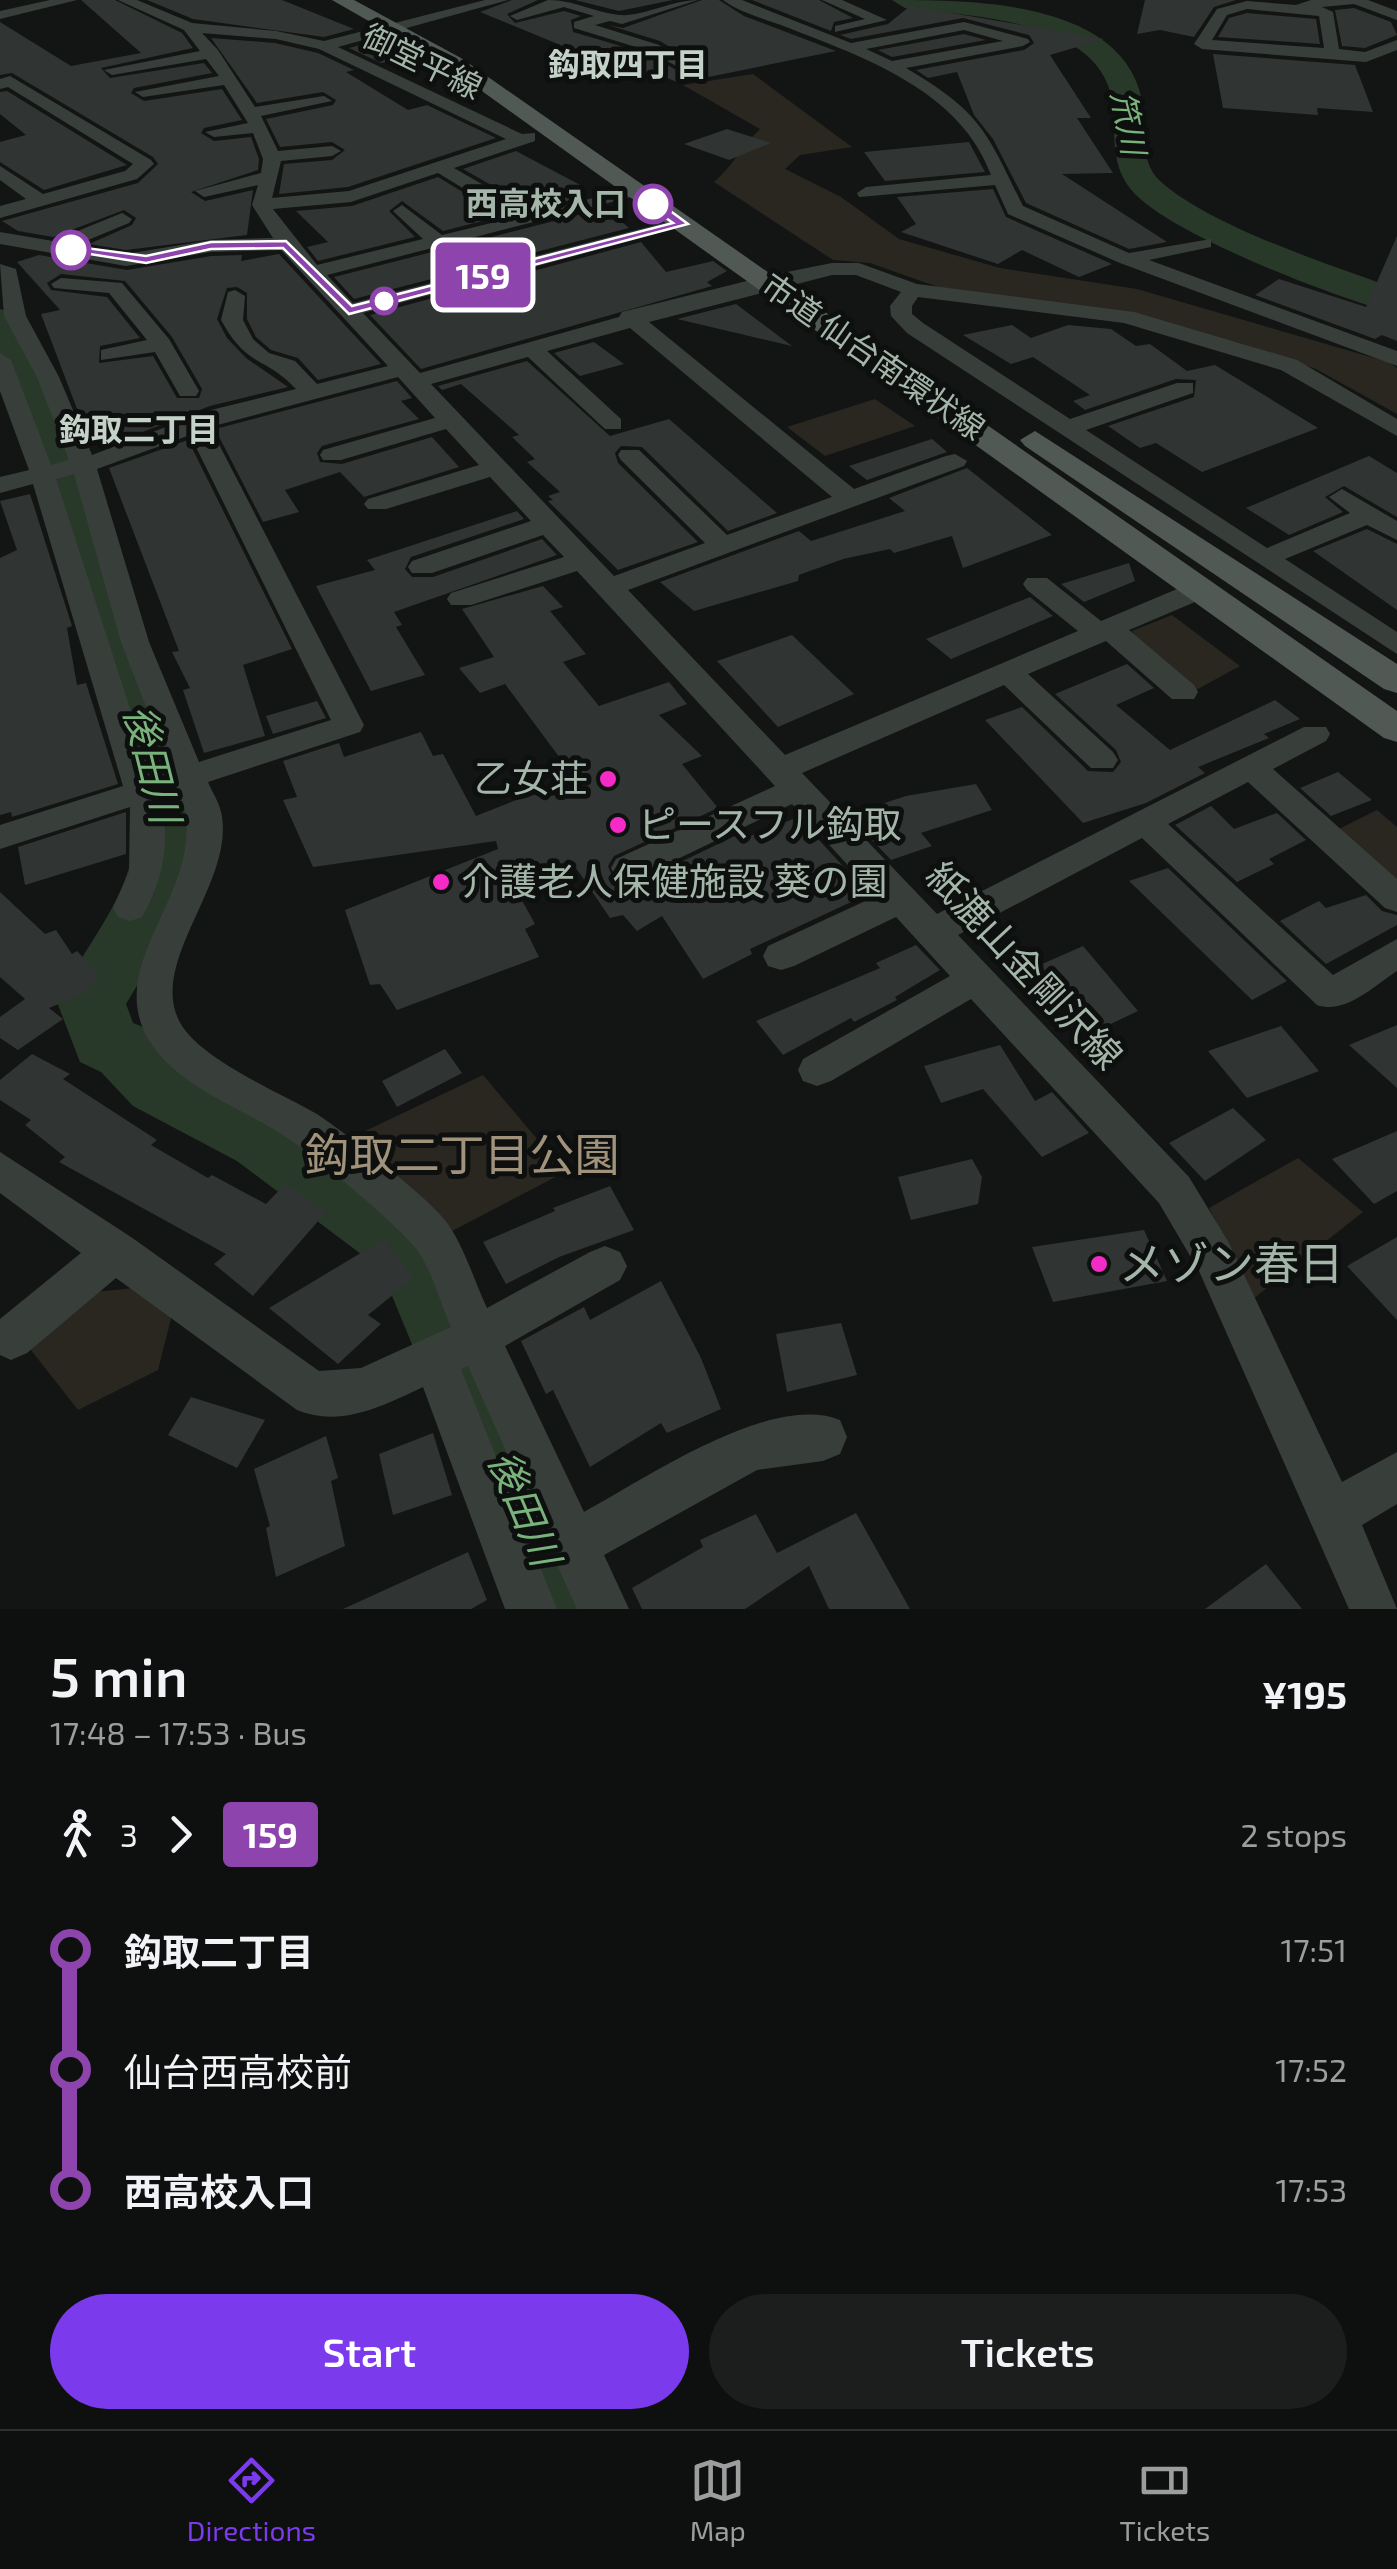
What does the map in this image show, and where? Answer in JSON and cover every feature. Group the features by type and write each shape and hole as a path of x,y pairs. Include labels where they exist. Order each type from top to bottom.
{"main road":[{"name":"市道 仙台南環状線","path":"341,0 478,58 1199,590 1397,729"},
{"name":"市道 仙台南環状線","path":"370,0 682,224 781,278 1397,680"}],"street":[{"path":"0,15 70,0"},
{"name":"御堂平線","path":"125,0 190,27 276,34 324,46 519,139"},
{"path":"145,8 181,0"},
{"path":"324,46 501,0"},
{"path":"517,16 559,1 622,20 692,0"},
{"path":"730,0 892,66 967,121 988,146 1016,210 1127,259 1397,359"},
{"path":"818,34 880,20 829,0"},
{"path":"1259,0 1323,7 1355,0 1397,16"},
{"path":"1332,54 1326,12 1247,5 1222,12 1202,44 1332,54 1366,56 1397,45"},
{"path":"608,17 579,25 654,48 685,66"},
{"path":"756,28 784,22"},
{"path":"852,47 944,24 978,26 1023,42 892,66"},
{"path":"190,27 231,79 252,120 270,167 261,204 351,196 552,131"},
{"path":"112,70 213,54"},
{"path":"142,92 231,79"},
{"path":"0,84 10,82 145,164 131,175 0,212"},
{"path":"214,132 324,100"},
{"path":"204,191 270,167 332,151"},
{"path":"396,159 409,180"},
{"path":"442,168 526,218"},
{"path":"0,171 39,200"},
{"path":"866,193 1002,178"},
{"path":"314,272 638,193"},
{"name":"紙漉山金剛沢線","path":"261,204 286,244 1174,1190 1214,1257 1375,1609"},
{"path":"402,210 437,240"},
{"path":"56,247 122,219"},
{"path":"349,310 682,224"},
{"path":"1061,233 1109,224"},
{"path":"0,238 126,260"},
{"path":"1127,259 1204,243"},
{"path":"26,299 126,260 211,246 286,244"},
{"path":"6,269 26,299 64,471 163,782 206,817 202,855 186,908 159,959 154,991 166,1033 192,1061 306,1129 430,1233 456,1348 532,1609"},
{"path":"0,484 64,471 196,423 311,392 531,348 630,317 781,278 858,269 912,290 1126,317 1172,330 1289,365 1397,428"},
{"path":"26,299 115,287 161,344 188,391"},
{"path":"912,290 901,306 902,316 914,328 1397,645"},
{"path":"236,296 232,320 244,342 261,358 288,366 311,392"},
{"path":"630,317 849,498"},
{"path":"109,355 161,344"},
{"path":"531,348 614,424"},
{"path":"0,360 64,471 136,642 163,782 149,817 146,872 130,908"},
{"path":"1068,428 1185,388"},
{"path":"332,455 452,420"},
{"path":"0,837 349,725 196,423"},
{"path":"630,455 721,544"},
{"path":"610,587 955,461"},
{"path":"377,504 496,468"},
{"path":"1342,497 1397,532"},
{"path":"1265,558 1368,515"},
{"path":"422,567 549,524"},
{"path":"461,600 583,560"},
{"path":"1038,584 1183,692"},
{"path":"628,868 790,779 1008,672 1199,590"},
{"path":"1008,672 1102,760"},
{"path":"933,932 1315,734"},
{"path":"1250,767 1397,899"},
{"path":"1145,822 1330,995 1397,952"},
{"path":"781,956 902,899"},
{"path":"817,1070 977,978"},
{"path":"0,1170 313,1394 363,1390 456,1348 605,1266"},
{"path":"11,1338 116,1251"},
{"path":"456,1348 575,1544 602,1609"},
{"path":"575,1544 751,1447 823,1437"},
{"path":"1332,1516 1397,1476"}],"green space":[{"path":"753,74 852,147 800,155 785,169 841,197 899,239 1000,268 1137,289 1388,362 1397,368 1397,414 1316,369 1240,343 955,293 870,263 833,260 714,182 760,129 683,85"},
{"path":"875,399 915,426 825,456 787,427"},
{"path":"1172,615 1240,666 1196,690 1138,646 1132,631"},
{"path":"1377,810 1397,827 1397,882 1333,832"},
{"name":"鈎取二丁目公園","path":"483,1075 565,1172 452,1231 342,1142"},
{"path":"1298,1158 1363,1212 1253,1299 1209,1208"},
{"path":"135,1288 174,1307 158,1370 78,1410 27,1345 94,1292"}],"building":[{"path":"81,0 115,0 182,33 193,48 101,68 110,78 204,63 212,73 134,88 131,93 144,101 222,89 242,120 204,128 201,133 214,141 251,137 259,159 258,170 191,192 205,201 253,190 247,235 126,250 89,244 132,225 136,218 124,210 53,237 18,231 2,221 138,183 158,164 153,157 12,73 0,75 0,22 71,66 141,53"},
{"path":"147,0 282,0 354,29 324,37 193,19"},
{"path":"512,0 538,0 507,14 515,23 564,11 581,16 571,20 573,32 648,54 678,71 697,64 660,41 608,25 623,28 702,0 719,0 744,16 836,51 679,83 654,72 618,80 558,44 480,12"},
{"path":"575,0 673,0 619,11"},
{"path":"752,0 819,0 853,18 834,22 831,31"},
{"path":"1145,0 1236,0 1214,7 1194,37 1160,30 1137,34"},
{"path":"910,6 1104,39 1050,55 1091,118 1077,118 1113,173 1062,174 1167,242 1129,249 1026,203 993,139 974,115 957,72 928,78 916,70 1024,50 1034,43 1029,35 963,18 851,39 840,35 888,24"},
{"path":"1354,8 1391,22 1397,35 1365,48 1342,46 1335,10"},
{"path":"1247,13 1316,19 1320,44 1218,37 1229,18"},
{"path":"964,34 986,40 892,57 878,50"},
{"path":"211,38 275,43 318,53 354,70 346,72 408,110 427,105 496,138 348,187 279,194 284,164 332,160 345,150 332,142 280,147 266,119 333,105 336,100 323,92 257,103"},
{"path":"375,41 406,58 381,63 349,48"},
{"path":"1213,54 1355,65 1373,112 1317,108 1318,115 1223,108"},
{"path":"7,91 127,165 44,190 0,162 0,142 26,135 0,114 0,92"},
{"path":"727,129 771,143 729,160 684,144"},
{"path":"969,142 985,172 885,181 864,152"},
{"path":"516,151 584,187 572,191 583,197 533,209 463,169"},
{"path":"438,177 502,216 443,231 402,201 389,211 415,237 318,261 307,247 328,242 296,211 352,206"},
{"path":"993,189 1006,217 1112,264 1079,277 1022,250 998,264 901,232 916,224 897,197"},
{"path":"605,208 629,228 354,299 334,277"},
{"path":"1397,236 1397,341 1382,335 1375,339 1255,295 1279,279 1366,307"},
{"path":"641,242 666,272 713,261 727,271 707,282 712,286 421,369 370,315"},
{"path":"279,254 381,364 318,380 298,358 271,350 256,337 247,319 247,293 237,287 227,288 217,319 227,338 246,358 288,387 210,406 101,448 90,420 82,422 41,314 60,310 17,262 39,255 127,270 211,256 242,255 241,261","holes":["61,274 125,281 172,337 202,389 199,398 177,398 153,356 99,363 100,346 140,338 107,297 51,290 47,283"]},
{"path":"736,304 792,346 677,319"},
{"path":"1012,325 1031,338 1068,325 1111,329 1136,346 1150,344 1187,371 1215,365 1318,428 1202,472 1156,443 1140,448 1108,426 1194,397 1196,380 1176,379 1085,410 1073,401 1090,395 1033,357 1011,364 963,335"},
{"path":"594,342 624,364 580,376 554,353"},
{"path":"527,361 610,436 669,419 777,513 728,531 642,447 621,446 615,453 618,463 698,542 618,570 548,501 553,500 548,496 560,492 527,462 535,459 512,437 519,435 461,384 442,390 438,386"},
{"path":"397,381 412,398 401,401 419,419 322,446 317,453 320,462 342,464 432,437 459,467 364,497 340,472 285,490 299,512 263,522 215,429"},
{"path":"932,439 947,452 867,480 849,466"},
{"path":"188,440 292,649 243,665 265,736 204,753 183,690 190,688 172,652 179,651 109,468"},
{"path":"1369,456 1397,473 1397,517 1344,486 1325,497 1343,512 1289,535 1246,508"},
{"path":"967,468 1052,535 963,568 952,536 894,553 890,549 843,559 799,575 798,581 694,611 660,582 799,531 811,541 905,511 889,498"},
{"path":"30,494 72,626 67,628 77,685 86,683 118,784 12,817 11,812 0,815 0,558 17,550 0,501"},
{"path":"517,511 524,519 411,557 405,569 412,577 433,577 542,539 557,555 394,612 402,625 396,627 425,675 371,691 316,586 375,570 367,560"},
{"path":"1367,529 1397,544 1397,610 1313,551"},
{"path":"1129,563 1135,581 1084,602 1061,584"},
{"path":"543,586 563,607 550,611 586,654 563,662 599,706 669,682 687,704 659,715 702,756 682,764 718,808 614,856 608,866 613,879 627,885 641,881 739,834 743,839 798,817 851,875 864,896 750,949 752,954 703,979 662,916 637,931 623,915 610,918 572,862 514,886 535,924 525,929 539,957 397,1010 380,984 370,985 345,910 498,849 496,841 313,867 283,800 297,797 283,761 339,743 344,757 421,732 433,756 443,754 476,816 574,777 505,684 480,693 459,668 494,657 462,609"},
{"path":"1030,597 1053,616 951,659 926,639"},
{"path":"792,635 854,694 778,727 717,661"},
{"path":"1127,664 1154,688 1116,705 1170,750 1275,700 1300,719 1264,734 1269,738 1198,767 1205,773 1146,803 1083,823 985,720 1022,707 1088,771 1113,772 1121,762 1116,750 1055,694"},
{"path":"317,701 326,718 273,734 266,716"},
{"path":"1338,772 1372,800 1331,816 1300,788"},
{"path":"976,784 992,810 921,833 932,846 891,860 848,815 906,796"},
{"path":"1211,806 1234,829 1277,813 1306,840 1269,859 1274,864 1237,882 1175,825"},
{"path":"126,812 126,854 25,885 18,847"},
{"path":"1168,868 1287,981 1252,1000 1129,881"},
{"path":"0,892 45,934 56,930 72,954 77,951 100,975 88,992 49,1008 63,1019 18,1050 0,1038 0,1017 25,999 0,977"},
{"path":"1366,895 1382,911 1397,915 1397,925 1326,964 1280,921 1319,901 1326,908"},
{"path":"916,945 940,970 895,997 897,1000 854,1022 851,1018 783,1055 756,1021 880,968 876,963"},
{"path":"1083,946 1138,1011 1092,1033 1060,1003 1045,1012 1015,976"},
{"path":"1397,1025 1397,1088 1349,1045"},
{"path":"1281,1026 1319,1071 1247,1098 1208,1051"},
{"path":"1000,1045 1035,1101 1052,1092 1089,1133 1042,1157 983,1089 941,1103 924,1066"},
{"path":"445,1049 462,1073 397,1107 382,1081"},
{"path":"32,1054 70,1074 63,1079 157,1140 151,1145 208,1178 212,1175 266,1204 286,1183 326,1212 253,1296 214,1264 226,1254 59,1162 65,1157 25,1125 31,1120 0,1100 0,1080"},
{"path":"1233,1108 1266,1140 1205,1181 1169,1143"},
{"path":"1397,1131 1397,1191 1374,1204 1332,1159"},
{"path":"972,1159 982,1177 978,1204 911,1220 898,1177"},
{"path":"610,1186 634,1230 559,1257 506,1284 483,1242"},
{"name":"メゾン春日","path":"1144,1230 1167,1281 1053,1302 1032,1247"},
{"path":"1397,1237 1397,1320 1347,1266"},
{"path":"384,1239 414,1278 368,1315 381,1324 338,1364 269,1308"},
{"path":"661,1281 701,1358 721,1409 667,1433 661,1423 590,1467 553,1390 546,1394 521,1341 584,1307 590,1320"},
{"path":"841,1323 857,1375 787,1392 776,1334"},
{"path":"191,1397 265,1420 237,1468 168,1435"},
{"path":"433,1433 452,1495 393,1515 379,1454"},
{"path":"326,1436 338,1478 331,1481 345,1546 276,1577 266,1528 270,1526 254,1469"},
{"path":"856,1513 910,1609 829,1609 809,1566 745,1609 642,1609 632,1588 703,1547 700,1540 756,1514 777,1553"},
{"path":"468,1552 487,1600 471,1609 343,1609"},
{"path":"1266,1564 1302,1609 1205,1609"}],"waterway":[{"name":"笊川","path":"905,0 1037,21 1071,33 1098,49 1118,71 1127,100 1131,157 1147,187 1165,201 1227,233 1397,302"},
{"name":"後田川","path":"0,321 10,350 34,385 170,803 165,862 148,909 91,1002 105,1042 126,1051 158,1084 263,1138 296,1166 410,1244 568,1609"}],"bus line":[{"name":"159","path":"71,250 126,260 169,256 211,246 286,244 349,310 682,224 653,204"}],"place":[{"name":"西高校入口","path":"653,204"},
{"name":"乙女荘","path":"608,779"},
{"name":"ピースフル鈎取","path":"618,825"},
{"name":"介護老人保健施設 葵の園","path":"441,882"},
{"name":"メゾン春日","path":"1099,1264"}],"district":[{"name":"鈎取四丁目","path":"628,65"},
{"name":"鈎取二丁目","path":"139,430"}]}
